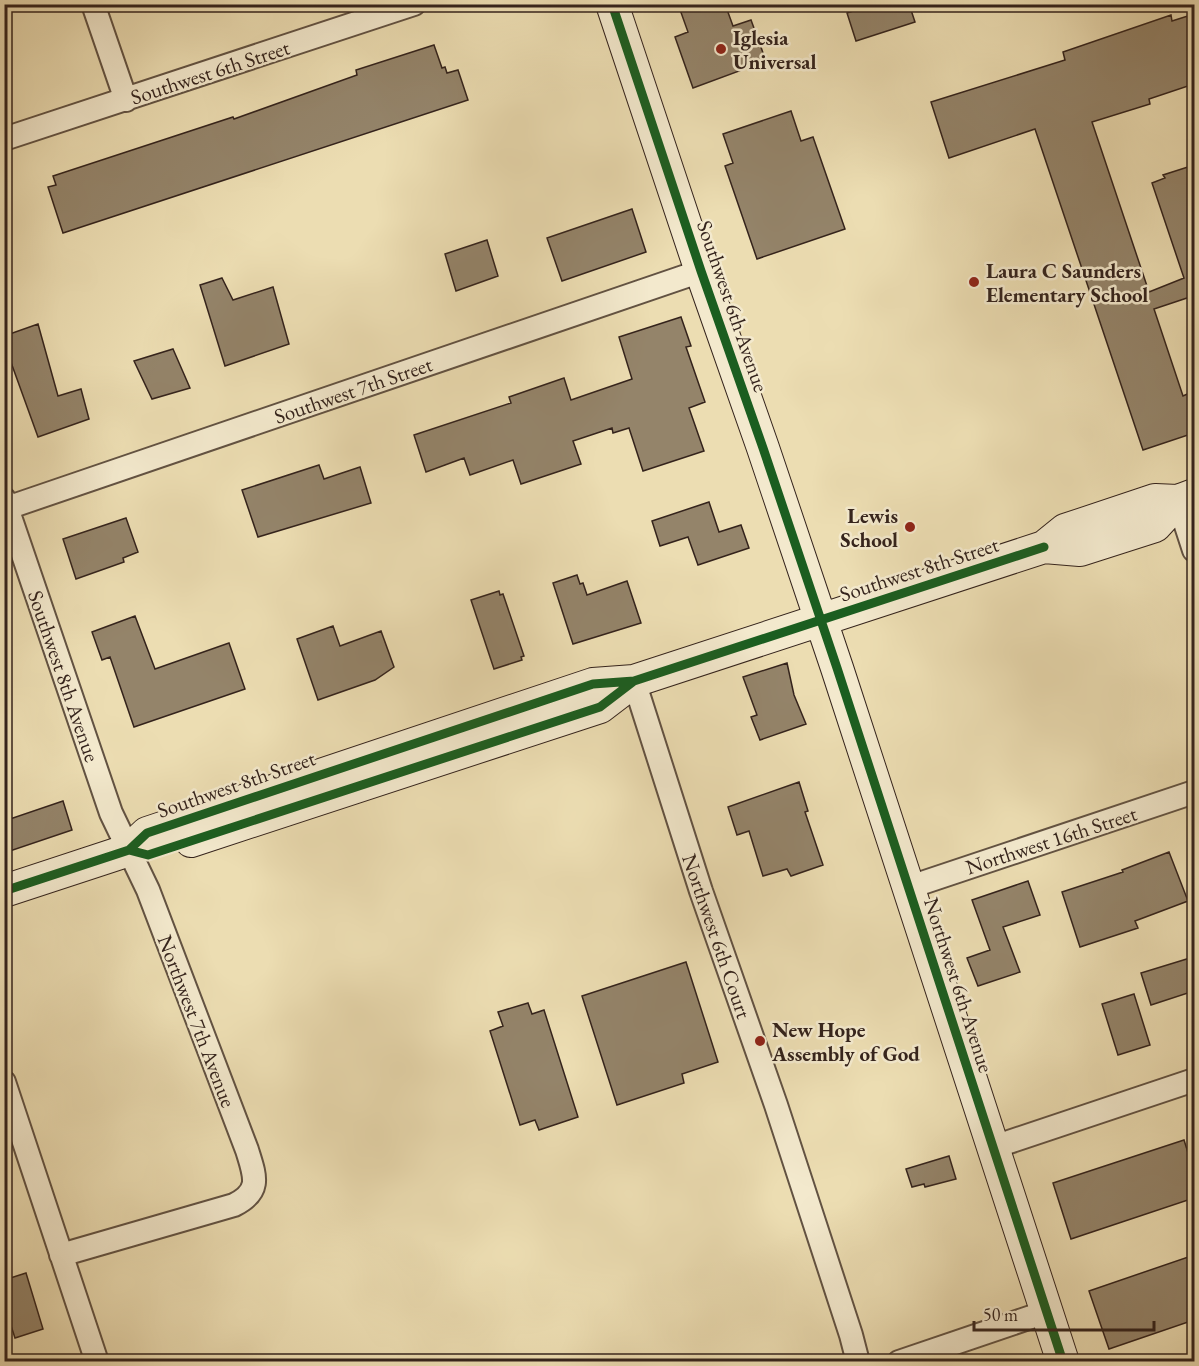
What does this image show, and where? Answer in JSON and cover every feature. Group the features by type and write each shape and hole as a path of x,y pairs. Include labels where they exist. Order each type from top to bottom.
{"street":[{"path":"93,4 126,100"},
{"name":"Southwest 6th Street","path":"4,139 126,100 353,14 414,4"},
{"name":"Southwest 6th Avenue","path":"612,4 820,620"},
{"name":"Southwest 7th Street","path":"5,505 701,271"},
{"path":"1186,498 1194,550"},
{"name":"Southwest 8th Street","path":"129,850 147,833 429,738 593,684 634,681 1044,548 1065,530 1155,500 1186,498"},
{"name":"Southwest 8th Avenue","path":"5,505 111,813 129,850"},
{"name":"Northwest 6th Avenue","path":"820,620 1063,1362"},
{"name":"Northwest 6th Court","path":"634,681 701,891 852,1335 858,1362"},
{"name":"Northwest 16th Street","path":"907,888 1194,792"},
{"path":"4,891 129,850"},
{"name":"Northwest 7th Avenue","path":"61,1255 221,1210 243,1201 254,1186 247,1150 148,890 129,850"},
{"path":"994,1147 1194,1080"},
{"path":"4,1082 97,1362"},
{"path":"899,1362 1046,1312"}],"building":[{"name":"Iglesia Universal","path":"678,4 725,4 733,26 751,20 766,61 693,88 675,37 688,32"},
{"path":"874,4 909,4 915,22 856,41 847,13"},
{"path":"1194,14 1194,84 1149,99 1150,104 1092,122 1149,292 1184,278 1152,183 1165,178 1163,175 1194,165 1194,300 1190,297 1154,309 1183,396 1194,391 1194,433 1143,450 1035,129 949,158 931,102 1065,60 1063,52 1171,15 1172,21"},
{"path":"434,45 442,68 445,67 447,73 458,70 468,100 63,233 48,187 56,185 53,176 233,117 234,119 357,75 356,70"},
{"path":"791,111 801,141 813,137 845,229 757,259 725,166 733,163 723,134"},
{"path":"632,209 646,252 562,281 547,238"},
{"path":"487,240 498,276 456,291 445,254"},
{"path":"222,278 233,300 273,287 289,344 225,366 200,285"},
{"path":"681,317 691,346 686,347 705,402 689,408 704,451 643,471 629,428 613,433 612,428 573,441 581,464 521,484 513,460 470,475 464,458 426,472 414,435 511,403 509,397 564,378 571,400 632,379 619,337"},
{"path":"38,324 58,396 81,389 89,419 38,437 4,343 4,336"},
{"path":"173,349 190,388 152,399 134,361"},
{"path":"319,465 324,479 360,467 371,503 258,537 242,490"},
{"path":"709,502 719,532 741,525 749,548 698,565 688,537 660,546 652,521"},
{"path":"126,518 138,552 123,558 124,562 76,579 63,539"},
{"path":"577,575 587,595 627,581 641,623 573,644 553,583"},
{"path":"499,591 500,595 503,594 524,656 521,657 522,660 494,669 471,600"},
{"path":"135,616 155,669 229,643 245,689 134,727 110,657 102,660 92,632"},
{"path":"333,626 340,646 381,631 394,667 375,680 318,700 297,639"},
{"path":"787,663 794,695 806,724 760,740 751,717 757,715 743,677"},
{"path":"799,782 808,811 805,812 823,865 791,876 787,869 763,876 749,831 737,835 728,807"},
{"path":"63,801 72,830 4,853 4,821"},
{"path":"1169,852 1188,901 1135,921 1138,928 1080,947 1062,892 1123,872 1122,870"},
{"path":"1028,881 1040,915 1003,927 1020,972 978,986 967,958 990,950 972,900"},
{"path":"1190,958 1194,971 1194,991 1151,1005 1141,973"},
{"path":"686,962 718,1062 682,1074 684,1083 617,1105 582,996"},
{"path":"1134,994 1150,1045 1118,1055 1102,1004"},
{"path":"528,1003 532,1014 544,1010 578,1117 539,1130 535,1120 520,1125 490,1031 503,1026 498,1012"},
{"path":"1184,1140 1194,1172 1194,1198 1071,1239 1053,1183"},
{"path":"949,1156 956,1179 925,1187 924,1184 912,1187 906,1169"},
{"path":"1194,1255 1194,1320 1109,1349 1089,1291"},
{"path":"26,1273 43,1329 15,1338 4,1304 4,1280"}],"cycle path":[{"path":"612,4 837,668 1063,1362"},
{"path":"4,891 129,850 147,833 593,684 634,681 1044,547"},
{"path":"129,850 148,855 600,707 634,681"}],"place":[{"name":"Iglesia Universal","path":"721,49"},
{"name":"Laura C Saunders Elementary School","path":"974,282"},
{"name":"Lewis School","path":"910,527"},
{"name":"New Hope Assembly of God","path":"760,1041"}]}
